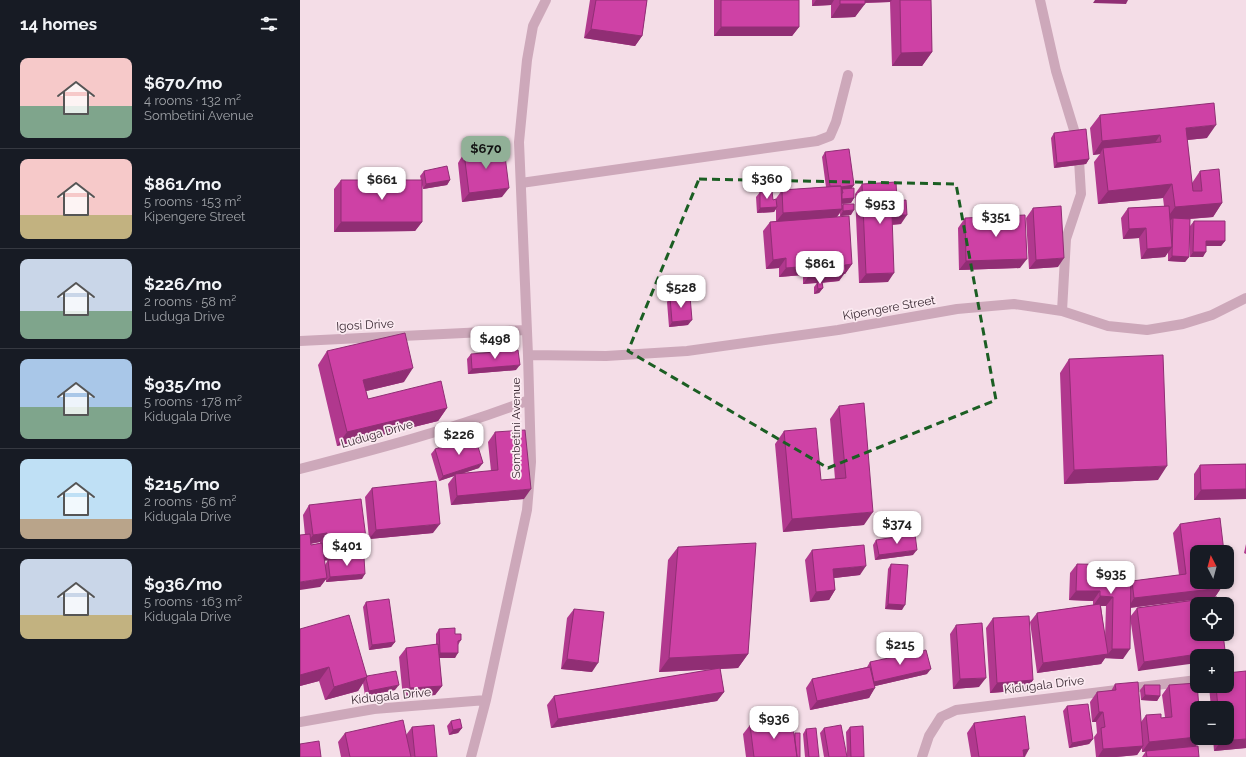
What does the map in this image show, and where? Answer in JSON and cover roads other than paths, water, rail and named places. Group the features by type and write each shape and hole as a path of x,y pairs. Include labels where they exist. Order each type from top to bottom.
{"street":[{"name":"Sombetini Avenue","path":"471,757 486,700 527,510 531,462 519,142 527,60 533,26 546,0"},
{"path":"1040,0 1056,71 1078,143 1080,194 1066,239 1062,311"},
{"path":"520,183 817,141 830,136 836,122 848,75"},
{"name":"Kipengere Street","path":"528,355 606,356 687,351 838,330 957,309 1014,304 1062,311 1108,326 1148,330 1183,324 1212,315 1246,298"},
{"name":"Igosi Drive","path":"300,340 526,330"},
{"name":"Luduga Drive","path":"300,469 378,449 491,415 529,400"},
{"name":"Kidugala Drive","path":"922,757 929,736 941,717 956,710 1190,681"},
{"name":"Kidugala Drive","path":"300,722 374,709 486,700"}]}
